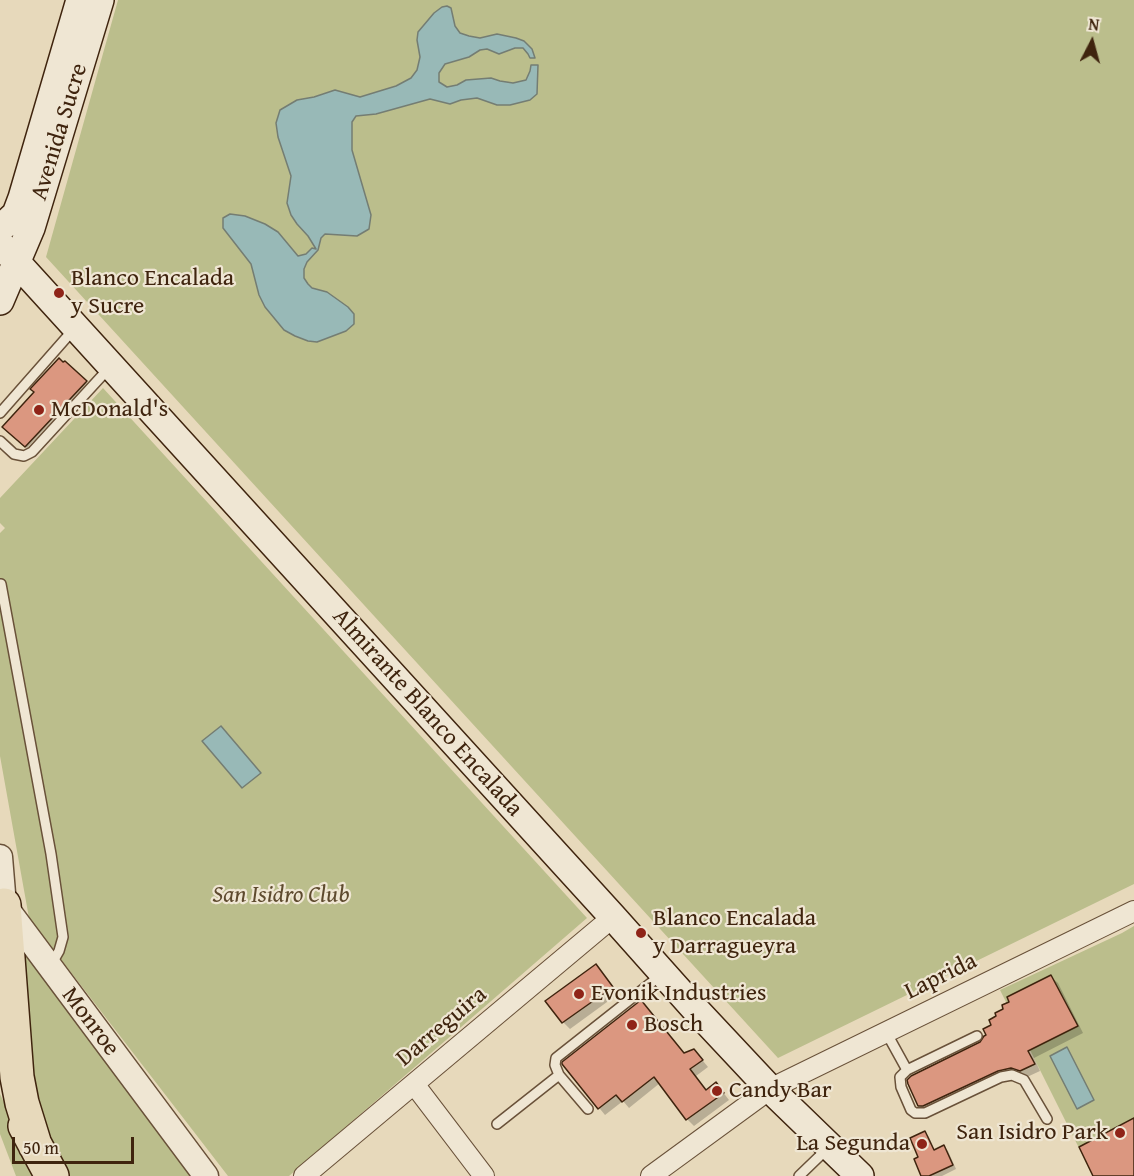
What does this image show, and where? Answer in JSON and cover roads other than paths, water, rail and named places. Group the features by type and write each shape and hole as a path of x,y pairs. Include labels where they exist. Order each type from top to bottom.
{"highway":[{"path":"4,905 18,1077 22,1102 34,1145"},
{"path":"0,1080 52,1176"}],"main road":[{"name":"Avenida Sucre","path":"0,229 16,214 22,198 80,0"},
{"name":"Avenida Sucre","path":"0,301 8,254 31,228 100,0"},
{"name":"Almirante Blanco Encalada","path":"8,254 770,1089 859,1176"}],"street":[{"path":"0,857 4,905"},
{"name":"Monroe","path":"4,905 206,1176"},
{"name":"Laprida","path":"651,1176 770,1089 1134,911"},
{"name":"Darreguira","path":"304,1176 613,917"},
{"path":"414,1084 484,1176"}],"lane":[{"path":"0,413 75,327"},
{"path":"0,441 14,454 24,456 32,452 111,366"},
{"path":"1,584 51,854 63,937 59,951 49,967"},
{"path":"588,1109 559,1075 555,1065 556,1058 663,973"},
{"path":"886,1032 907,1070"},
{"path":"977,1036 907,1070 900,1077 901,1087 911,1110 915,1113 925,1113 1001,1077 1012,1075 1024,1080 1047,1119"},
{"path":"497,1124 559,1075"},
{"path":"799,1176 830,1147"}],"water":[{"path":"447,6 451,8 455,26 460,33 480,38 497,34 516,38 524,41 532,49 535,58 530,58 523,48 515,48 499,54 487,49 480,50 469,57 445,64 439,73 439,82 447,87 466,80 491,78 513,83 526,80 531,65 538,65 537,94 530,100 510,105 497,105 477,98 450,104 430,99 376,114 356,116 352,122 352,150 371,215 369,229 357,236 325,234 321,238 318,250 304,269 304,278 308,284 312,288 327,292 348,307 354,314 354,324 346,331 317,342 295,336 284,330 265,307 259,295 251,264 223,228 223,218 230,214 245,216 265,224 278,232 298,256 306,254 312,248 316,249 291,215 287,203 291,176 278,137 276,123 280,110 297,100 335,90 360,97 396,86 411,78 417,70 420,57 418,32 434,13"},
{"path":"221,726 261,773 242,788 202,741"},
{"path":"1067,1047 1094,1100 1077,1109 1050,1056"}],"place":[{"name":"Blanco Encalada y Sucre","path":"59,293"},
{"name":"McDonald's","path":"39,410"},
{"name":"Blanco Encalada y Darragueyra","path":"641,933"},
{"name":"Evonik Industries","path":"579,994"},
{"name":"Bosch","path":"632,1025"},
{"name":"Candy Bar","path":"717,1091"},
{"name":"San Isidro Park","path":"1120,1133"},
{"name":"La Segunda","path":"922,1144"}],"park label":[{"name":"San Isidro Club","path":"281,896"}]}
